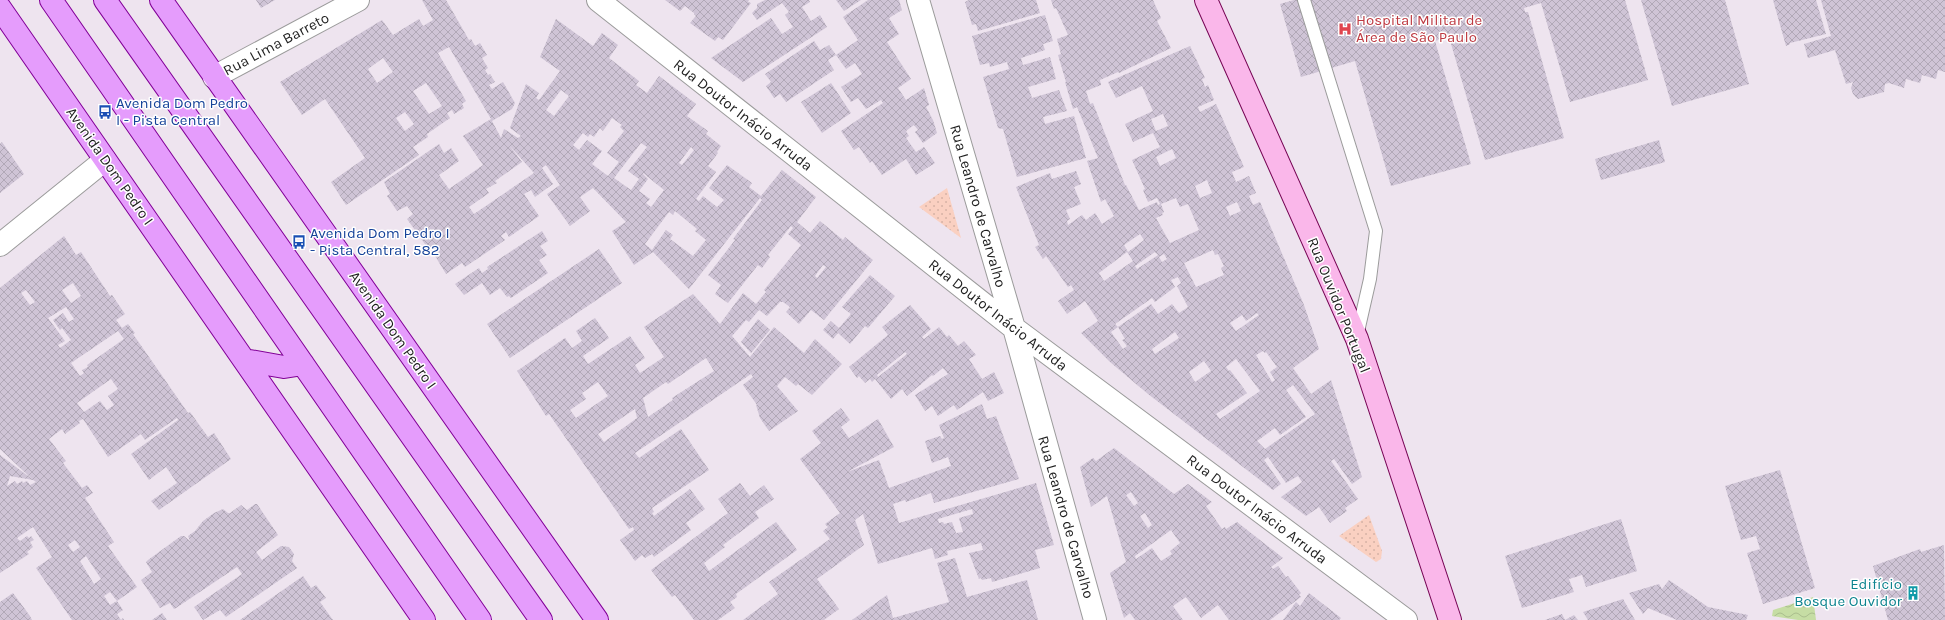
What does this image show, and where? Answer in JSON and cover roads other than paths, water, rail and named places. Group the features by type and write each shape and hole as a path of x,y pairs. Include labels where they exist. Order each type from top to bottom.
{"main road":[{"path":"51,0 480,620"},
{"path":"105,0 541,620"},
{"name":"Avenida Dom Pedro I","path":"160,0 597,620"},
{"name":"Avenida Dom Pedro I","path":"0,8 424,620"},
{"path":"244,360 284,367 303,364"}],"street":[{"name":"Rua Lima Barreto","path":"214,76 358,0"},
{"name":"Rua Doutor Inácio Arruda","path":"598,0 1014,328 1406,620"},
{"name":"Rua Leandro de Carvalho","path":"918,0 1014,328 1095,620"},
{"name":"Rua Ouvidor Portugal","path":"1206,0 1356,339 1450,620"},
{"path":"0,245 106,160"}],"lane":[{"path":"1304,0 1376,231 1370,279 1356,339"}],"water":[{"path":"1813,597 1816,620 1798,620 1772,616 1773,610"}],"place":[{"name":"Hospital Militar de Área de São Paulo","path":"1345,29"},
{"name":"Avenida Dom Pedro I - Pista Central","path":"105,112"},
{"name":"Avenida Dom Pedro I - Pista Central, 582","path":"299,242"},
{"name":"Edifício Bosque Ouvidor","path":"1913,593"}]}
